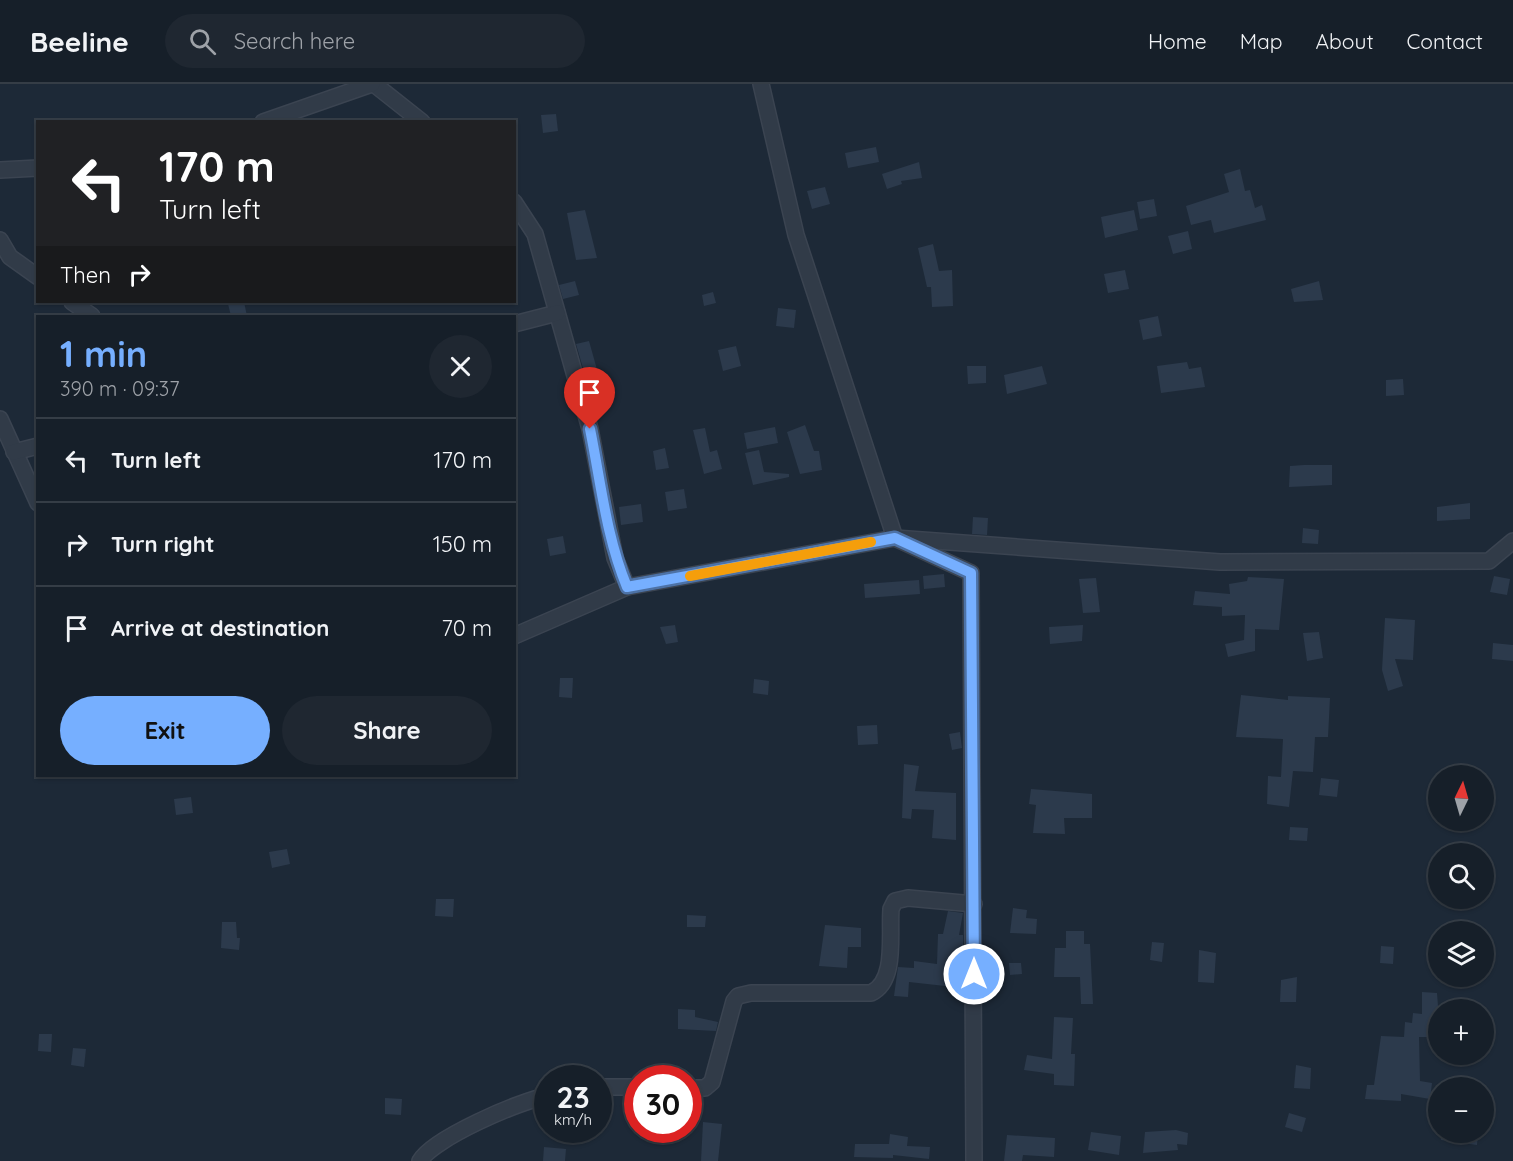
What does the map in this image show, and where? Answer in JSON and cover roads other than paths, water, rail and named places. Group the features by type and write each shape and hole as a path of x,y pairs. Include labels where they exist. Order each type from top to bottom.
{"street":[{"path":"269,120 373,84 419,120"},
{"path":"760,84 796,235 895,538 971,573 974,1161"},
{"path":"0,170 36,168"},
{"path":"516,205 535,234 590,429 610,538 627,587"},
{"path":"0,240 10,257 36,276"},
{"path":"73,303 91,315"},
{"path":"516,323 557,313"},
{"path":"0,419 36,499"},
{"path":"14,452 36,446"},
{"path":"516,635 627,587 895,538 1220,562 1489,561 1513,541"},
{"path":"702,1088 712,1082 734,1001 738,996 751,993 871,993 881,988 887,976 891,909 895,901 908,898 974,904"},
{"path":"420,1161 436,1143 534,1098"}]}
